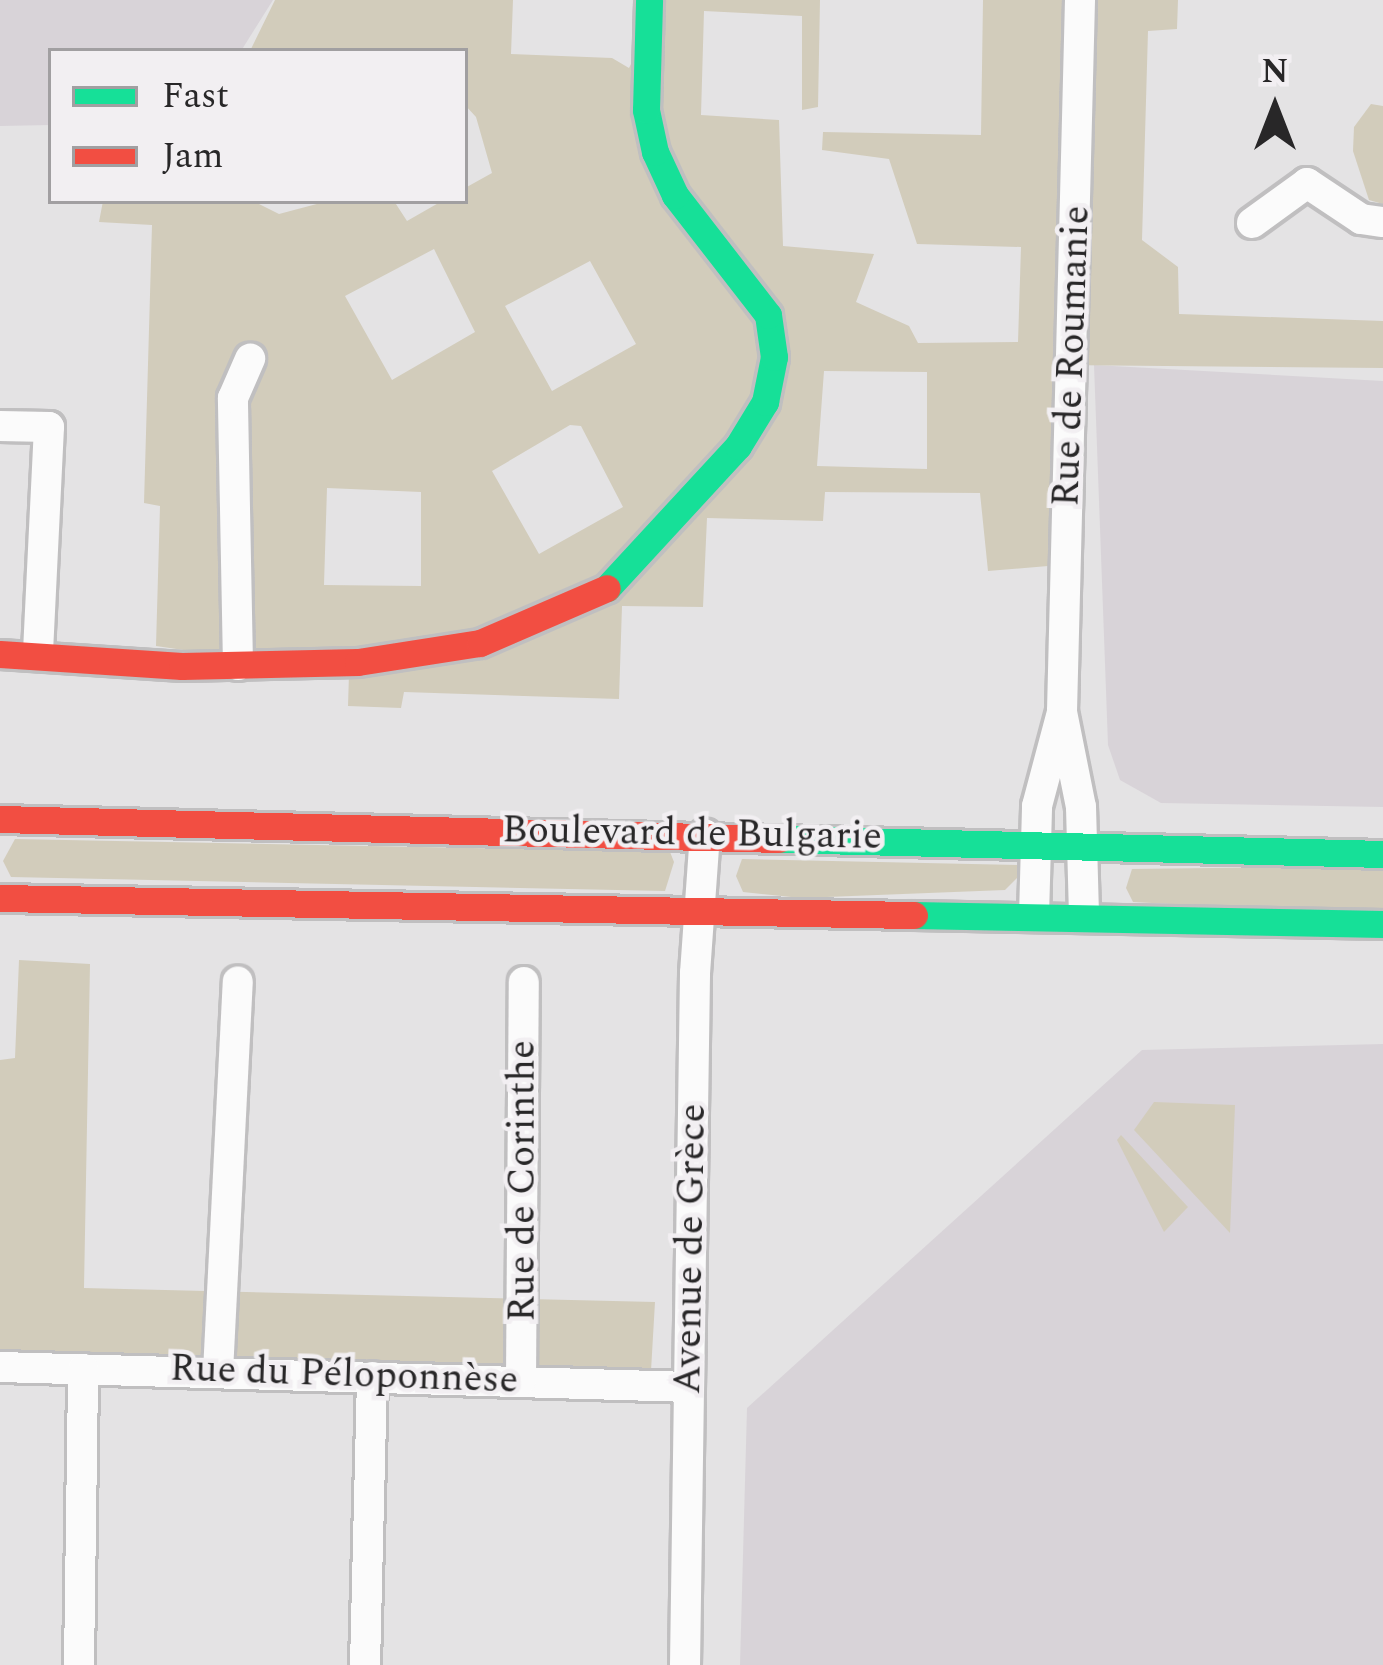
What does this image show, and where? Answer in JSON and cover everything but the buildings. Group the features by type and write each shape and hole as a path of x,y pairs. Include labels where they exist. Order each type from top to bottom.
{"street":[{"path":"0,654 238,665 358,662 480,643 605,590 738,446 765,402 774,358 768,315 675,195 655,152 646,110 649,0"},
{"name":"Rue de Roumanie","path":"1034,916 1035,843 1062,712 1080,0"},
{"path":"1252,223 1307,183 1361,219 1383,222"},
{"path":"238,665 233,398 250,359"},
{"path":"0,426 49,428 38,654"},
{"name":"Rue de Roumanie","path":"1062,712 1083,844 1084,917"},
{"name":"Boulevard de Bulgarie","path":"0,819 1383,854"},
{"name":"Avenue de Grèce","path":"685,1665 705,834"},
{"name":"Boulevard de Bulgarie","path":"0,898 1383,924"},
{"path":"218,1372 238,982"},
{"name":"Rue de Corinthe","path":"521,1380 524,982"},
{"name":"Rue du Péloponnèse","path":"0,1366 689,1387"},
{"path":"79,1665 83,1369"},
{"path":"365,1665 373,1377"}],"shaded area":[{"path":"0,0 273,0 243,48 48,48 48,125 0,126"},
{"path":"275,0 513,0 511,54 612,58 629,68 663,0 820,0 818,107 802,110 802,16 704,11 701,115 779,120 783,246 874,254 856,302 909,326 918,343 1018,342 1021,247 917,244 889,159 822,150 823,132 981,135 983,0 1178,0 1177,29 1148,31 1142,240 1178,267 1179,314 1383,321 1383,368 1059,365 1048,566 988,571 980,493 825,492 823,521 707,518 703,607 622,606 619,699 404,692 401,708 348,706 349,674 156,646 160,506 144,503 152,225 99,222 102,204 259,204 279,214 317,204 396,204 407,221 437,204 468,204 468,186 492,173 476,117 468,108 468,48 251,48","holes":["434,249 475,332 392,380 345,296","590,261 636,344 552,391 505,306","824,371 927,372 927,469 817,466","570,425 581,426 623,507 539,554 492,471","327,488 421,492 421,586 324,585"]},
{"path":"1371,104 1383,106 1383,204 1369,200 1353,151 1354,127"},
{"path":"1094,365 1383,381 1383,807 1161,803 1120,780 1108,745"},
{"path":"15,839 670,852 674,862 665,891 11,877 3,861"},
{"path":"742,859 1019,865 1021,874 1005,890 801,898 743,892 736,876"},
{"path":"1383,866 1383,915 1133,902 1126,888 1132,869"},
{"path":"19,960 90,964 84,1288 655,1302 651,1371 0,1355 0,1060 15,1058"},
{"path":"1383,1044 1383,1665 740,1665 747,1408 1142,1050"},
{"path":"1154,1102 1235,1105 1230,1233 1134,1130"},
{"path":"1121,1135 1188,1207 1164,1232 1117,1140"}],"traffic: fast":[{"path":"607,588 738,446 765,402 774,357 768,315 675,195 655,152 646,110 649,0"},
{"path":"779,839 1383,854"},
{"path":"914,915 1383,924"}],"traffic: jam":[{"path":"0,654 182,666 358,662 480,643 607,588"},
{"path":"0,819 779,839"},
{"path":"0,898 914,915"}]}
